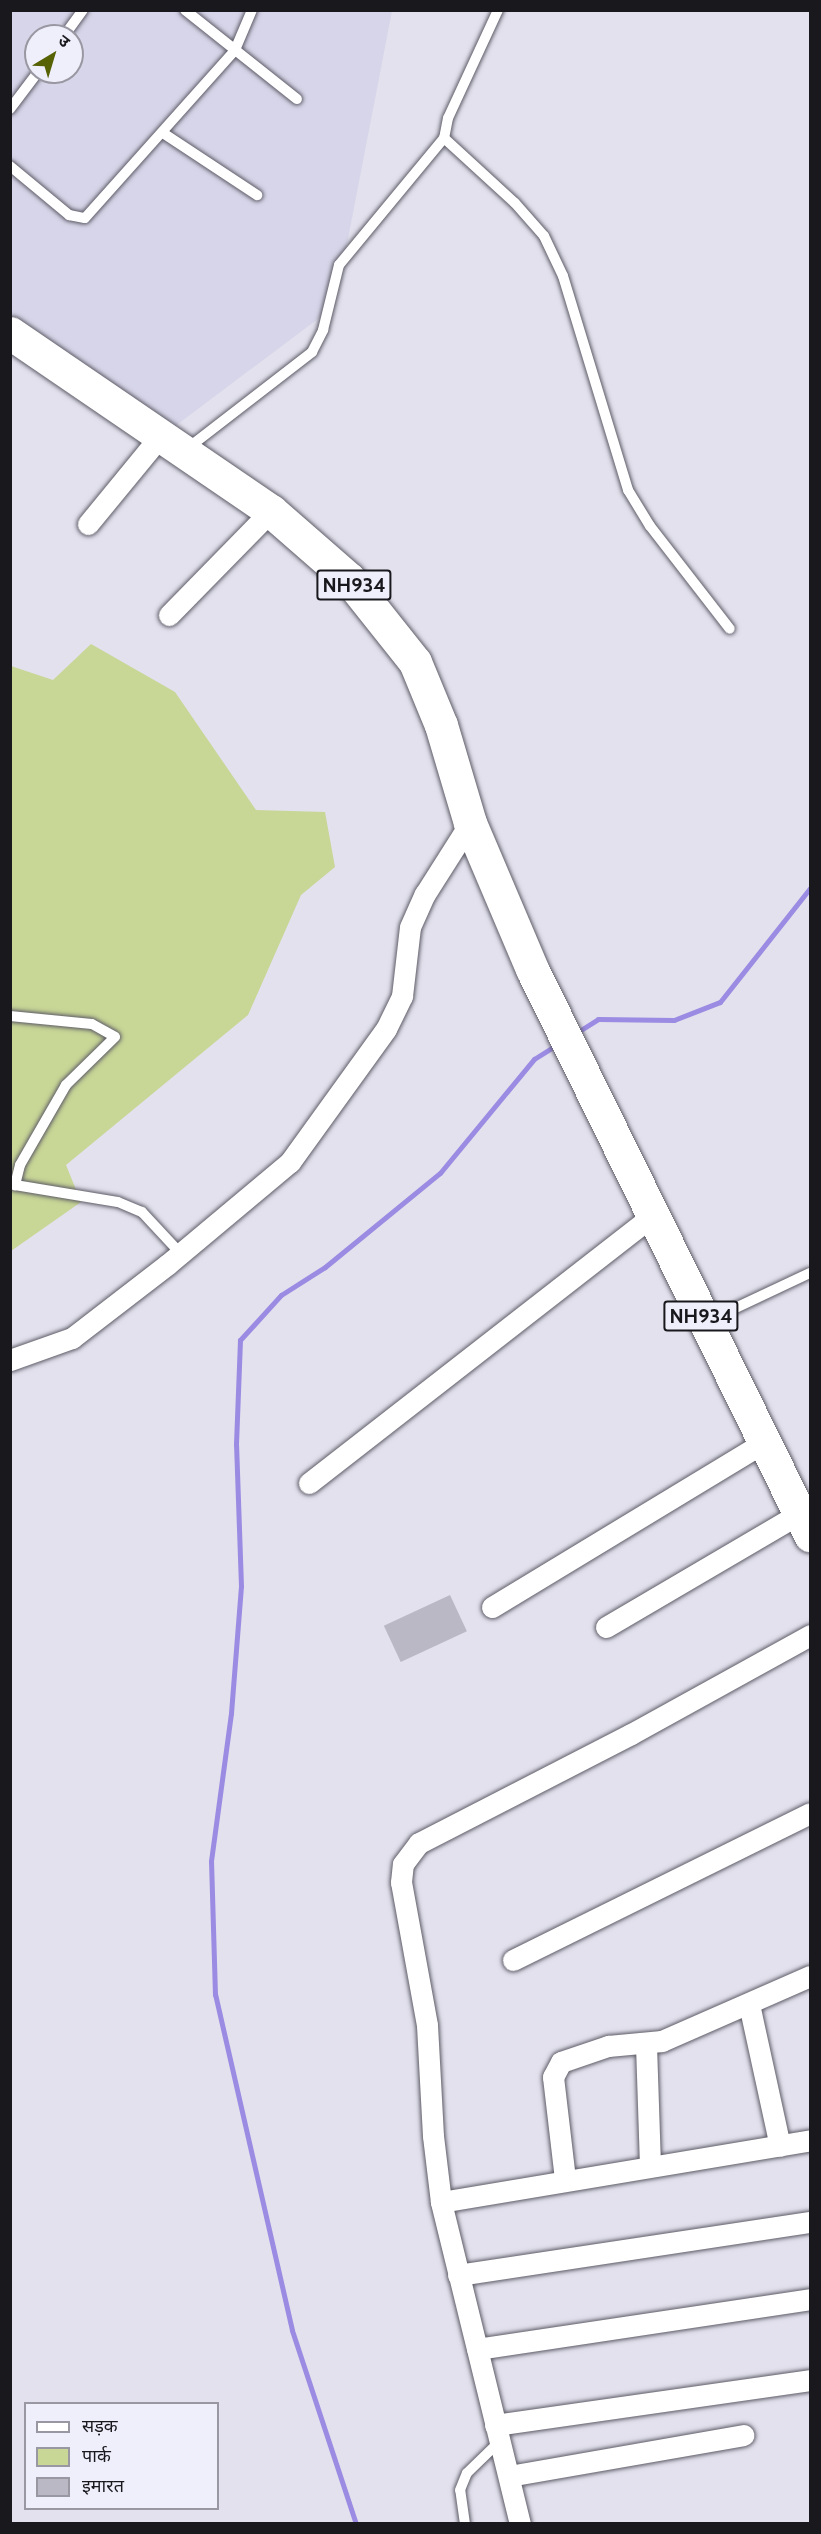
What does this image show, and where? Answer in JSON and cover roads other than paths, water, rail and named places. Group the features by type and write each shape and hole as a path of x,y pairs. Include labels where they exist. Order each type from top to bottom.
{"highway":[{"name":"NH934","path":"10,333 271,510 350,579 416,662 441,725 470,823 532,969 596,1095 704,1323 805,1524"}],"street":[{"path":"88,524 172,443"},
{"path":"169,615 271,510"},
{"path":"10,1359 72,1338 181,1254 290,1162 386,1029 402,996 410,927 425,894 470,823"},
{"path":"309,1483 653,1215"},
{"path":"492,1607 764,1442"},
{"path":"606,1627 805,1524"},
{"path":"520,2523 441,2202 432,2136 426,2017 401,1882 409,1854 419,1843 631,1734 810,1635"},
{"path":"513,1960 810,1813"},
{"path":"565,2180 555,2067 561,2061 608,2046 646,2045 749,2004 810,1976"},
{"path":"749,2004 780,2146"},
{"path":"646,2045 650,2166"},
{"path":"441,2202 810,2140"},
{"path":"459,2275 810,2222"},
{"path":"477,2349 810,2299"},
{"path":"498,2433 810,2380"},
{"path":"509,2476 743,2435"}],"lane":[{"path":"73,24 83,10"},
{"path":"185,10 297,99"},
{"path":"10,166 69,214 85,218 236,50 252,10"},
{"path":"172,443 312,352 323,330 339,265 444,138 448,118 498,10"},
{"path":"10,109 29,84"},
{"path":"163,133 256,195"},
{"path":"444,138 515,203 544,236 563,276 628,490 650,526 730,629"},
{"path":"10,1016 92,1024 115,1037 66,1085 20,1166 15,1185 118,1202 142,1212 181,1254"},
{"path":"704,1323 810,1273"},
{"path":"465,2523 459,2505 464,2481 498,2433"}],"waterway":[{"path":"576,1033 598,1019 674,1020 720,1002 810,888"},
{"path":"356,2524 292,2330 215,1995 211,1861 231,1713 241,1586 236,1444 240,1340 281,1295 325,1267 440,1173 534,1059 558,1044"}]}
